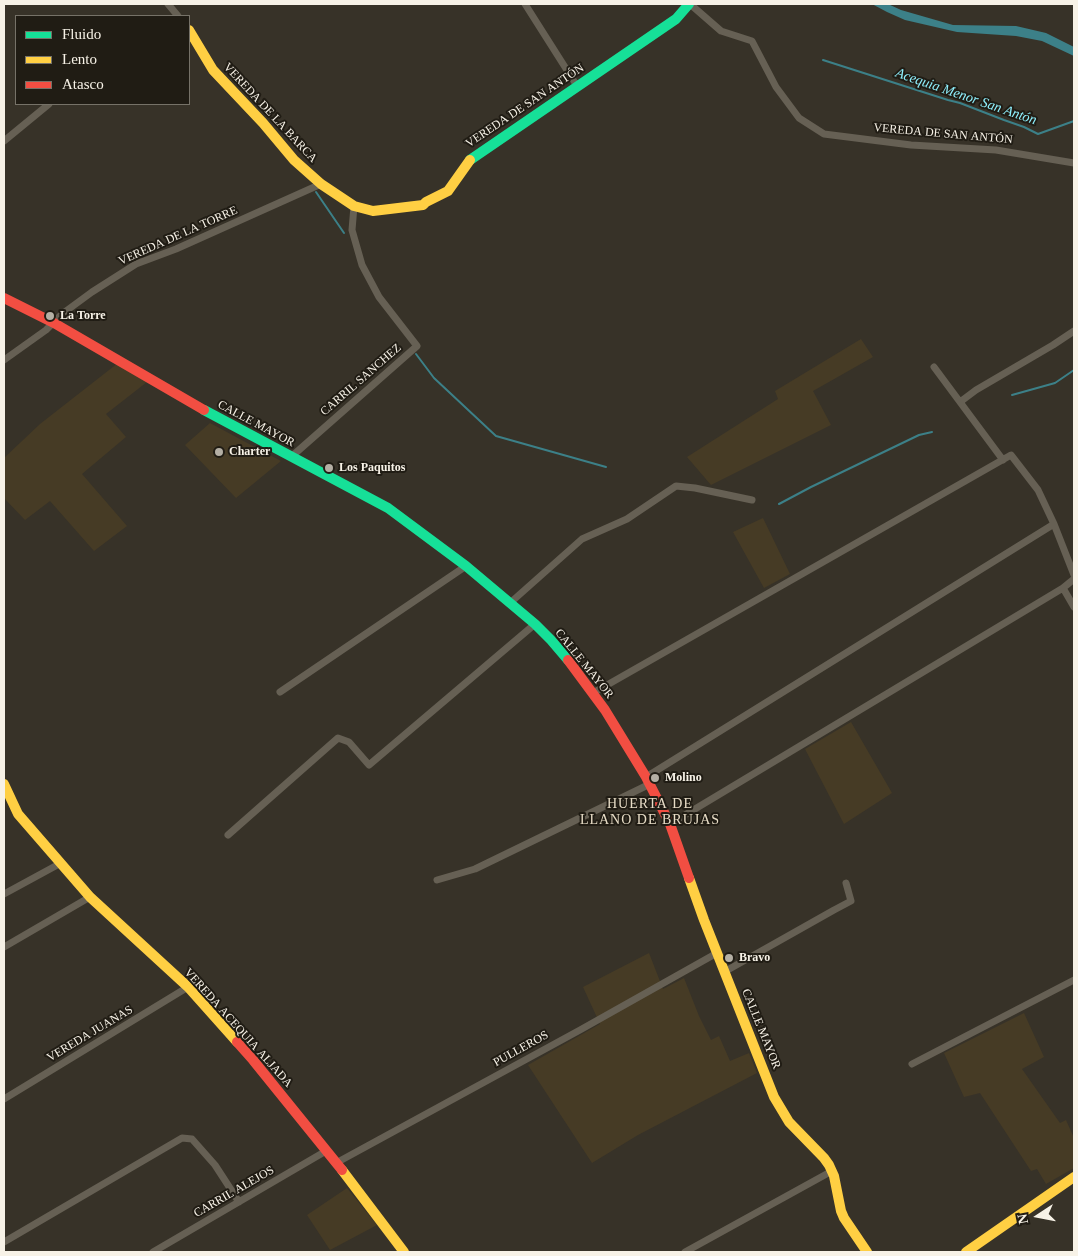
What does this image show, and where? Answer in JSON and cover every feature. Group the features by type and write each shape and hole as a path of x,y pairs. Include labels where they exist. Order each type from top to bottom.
{"main road":[{"name":"VEREDA DE SAN ANTÓN","path":"321,184 354,206 372,211 423,205 448,191 472,157 676,19 689,4"},
{"name":"VEREDA DE LA BARCA","path":"190,32 213,70 263,123 294,160 321,184"},
{"name":"CALLE MAYOR","path":"4,298 54,323 182,398 388,508 466,566 535,624 564,655 612,720 648,780 670,824 692,890 778,1104 789,1122 824,1158 832,1171 841,1212 866,1252"},
{"name":"VEREDA ACEQUIA ALJADA","path":"5,792 18,814 90,897 188,987 252,1060 336,1163 404,1252"},
{"path":"966,1252 1074,1177"}],"street":[{"path":"168,4 177,15"},
{"path":"525,4 577,86"},
{"name":"VEREDA DE SAN ANTÓN","path":"689,4 721,31 752,41 776,87 799,118 824,134 911,145 996,150 1074,163"},
{"path":"4,141 48,105"},
{"name":"VEREDA DE LA TORRE","path":"4,360 46,330 62,314 92,292 136,264 176,249 321,184"},
{"name":"CARRIL SANCHEZ","path":"291,457 417,346 379,297 362,265 352,230 354,206"},
{"path":"960,402 976,390 1074,331"},
{"path":"934,367 1003,460"},
{"path":"593,693 1010,455 1038,490 1074,575"},
{"path":"510,603 582,539 627,519 676,486 752,500"},
{"path":"437,880 475,869 648,780 1054,524"},
{"path":"280,692 466,566"},
{"path":"670,824 1064,588 1074,579"},
{"path":"1064,588 1074,608"},
{"path":"228,835 338,738 349,742 369,765 535,624"},
{"path":"4,894 61,863"},
{"path":"724,972 851,901 846,883"},
{"path":"4,947 90,897"},
{"name":"PULLEROS","path":"336,1163 717,954"},
{"path":"912,1064 1074,980"},
{"name":"VEREDA JUANAS","path":"4,1100 188,987"},
{"path":"4,1242 182,1138 192,1139 215,1165 239,1202"},
{"name":"CARRIL ALEJOS","path":"153,1252 326,1151"},
{"path":"686,1252 832,1171"}],"shaded area":[{"path":"861,339 873,357 813,391 831,425 711,485 687,457 778,399 775,391"},
{"path":"118,363 147,382 106,414 126,437 82,474 127,526 94,551 50,501 25,520 4,498 4,458 40,424"},
{"path":"210,423 281,461 236,498 185,445"},
{"path":"763,518 790,574 764,588 733,532"},
{"path":"851,722 892,793 844,824 805,749"},
{"path":"649,953 663,989 684,978 711,1040 719,1036 730,1061 749,1053 757,1073 638,1135 592,1163 528,1065 600,1024 583,987"},
{"path":"1024,1013 1044,1057 1022,1069 1060,1123 1066,1120 1074,1138 1074,1168 1046,1184 1037,1169 1031,1171 980,1093 964,1097 944,1053"},
{"path":"347,1188 377,1225 330,1250 307,1215"}],"water":[{"path":"872,4 888,4 901,10 953,25 1016,26 1046,33 1074,47 1074,56 1042,41 1016,36 957,32 905,20"}],"waterway":[{"name":"Acequia Menor San Antón","path":"823,60 960,103 1038,134 1074,121"},
{"path":"316,192 344,233"},
{"path":"416,354 434,378 496,436 606,467"},
{"path":"1012,395 1055,383 1074,370"},
{"path":"779,504 919,435 932,432"}],"traffic: fast":[{"path":"470,160 676,19 689,4"},
{"path":"204,410 388,508 466,566 535,624 568,660"}],"traffic: slow":[{"path":"190,32 213,70 263,123 294,160 321,184 354,206 373,211 423,205 448,191 470,160"},
{"path":"4,784 18,814 90,897 188,987 237,1042"},
{"path":"689,878 774,1097 789,1122 829,1165 834,1176 844,1218 867,1252"},
{"path":"342,1170 404,1252"},
{"path":"966,1252 1074,1177"}],"traffic: jam":[{"path":"4,298 54,323 204,410"},
{"path":"568,660 605,710 646,777 670,824 689,878"},
{"path":"237,1042 342,1170"}],"place":[{"name":"La Torre","path":"50,316"},
{"name":"Charter","path":"219,452"},
{"name":"Los Paquitos","path":"329,468"},
{"name":"Molino","path":"655,778"},
{"name":"Bravo","path":"729,958"}],"district":[{"name":"HUERTA DE LLANO DE BRUJAS","path":"650,812"}]}
